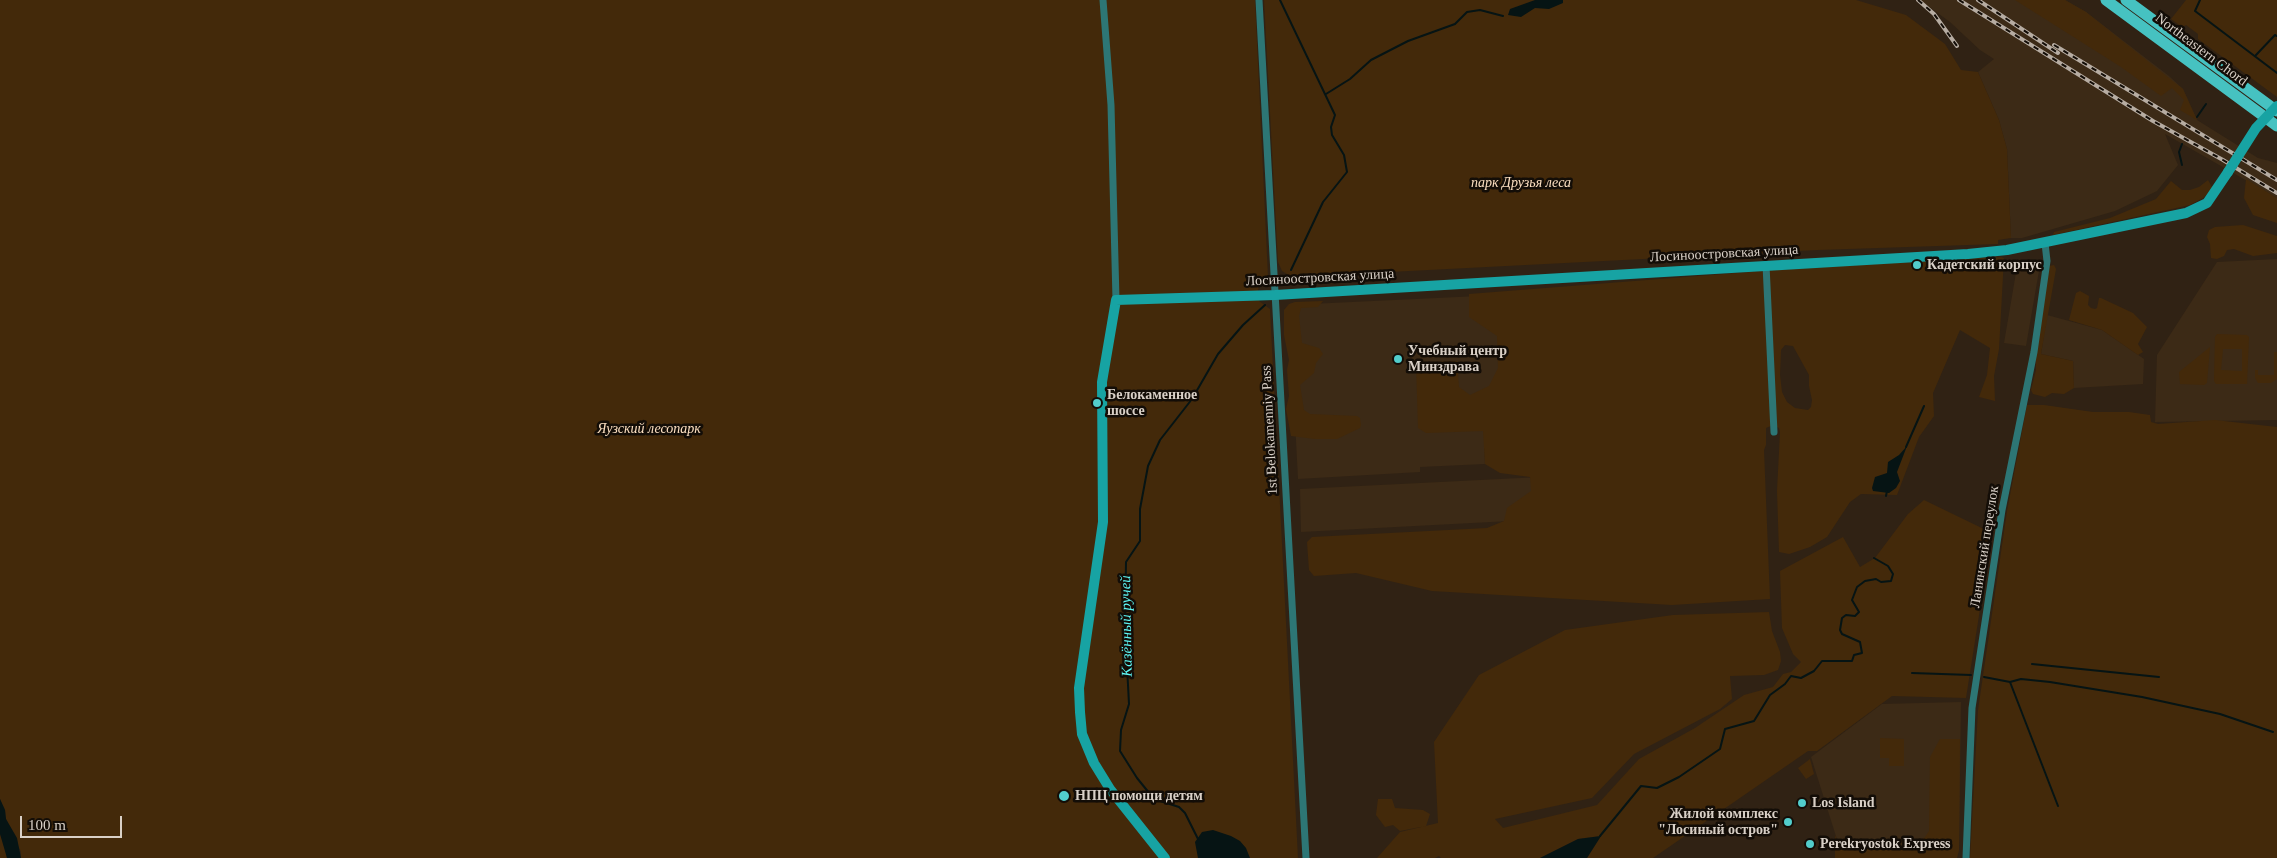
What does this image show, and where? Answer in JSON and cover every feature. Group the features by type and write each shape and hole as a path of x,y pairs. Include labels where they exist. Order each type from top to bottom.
{"main road":[{"name":"Northeastern Chord","path":"2106,0 2277,126"},
{"name":"Northeastern Chord","path":"2126,0 2277,111"}],"street":[{"path":"1103,0 1111,105 1116,300 1102,382 1104,522 1079,688 1080,712 1082,734 1094,763 1110,789 1165,858"},
{"name":"1st Belokamenniy Pass","path":"1259,0 1306,858"},
{"name":"Лосиноостровская улица","path":"1116,300 1275,295 1968,254 2007,250 2186,213 2207,203 2256,128 2277,106"},
{"name":"Ланинский переулок","path":"1966,858 1972,708 2002,510 2034,352 2047,260 2045,243"},
{"path":"1766,265 1774,432"}],"shaded area":[{"path":"1535,0 1563,0 1563,3 1549,9 1535,8 1521,17 1508,15 1510,9"},
{"path":"1920,0 2065,0 2086,12 2169,76 2183,89 2197,120 2258,158 2277,163 2277,198 2165,134 2178,165 2157,191 2115,211 2022,238 2011,238 2007,149 1999,120 1978,72 1994,59 1980,50 1950,22"},
{"path":"2277,259 2277,420 2155,422 2157,355 2217,262"},
{"path":"2018,261 2040,265 2026,346 2004,343"},
{"name":"Учебный центр Минздрава","path":"1500,295 1507,432 1484,433 1485,464 1420,467 1420,472 1298,479 1289,305"},
{"path":"2047,315 2102,330 2144,359 2143,384 2074,388 2073,361 2041,354"},
{"path":"1907,446 1897,472 1900,481 1896,488 1889,493 1873,491 1875,477 1887,473 1888,462 1899,455"},
{"path":"1721,468 1719,510 1301,532 1300,489"},
{"path":"1961,702 1959,850 1957,858 1840,849 1811,757 1882,704"},
{"path":"0,799 5,810 6,819 17,838 21,858 7,858 0,834"},
{"path":"1213,830 1240,841 1246,848 1250,858 1198,858 1195,842 1202,832"},
{"path":"1601,836 1587,858 1540,858 1578,839"}],"green space":[{"name":"Яузский лесопарк","path":"0,0 1255,0 1268,277 1258,289 1259,301 1270,309 1298,858 21,858 21,852 6,819 5,810 0,799"},
{"name":"парк Друзья леса","path":"1264,0 1856,0 1906,15 1945,44 1961,70 1978,72 1999,120 2007,149 2011,238 1998,240 1998,244 1818,250 1292,277 1282,271 1278,262"},
{"path":"2015,0 2065,0 2086,12 2183,89 2197,120 2180,110 2184,100 2172,88 2161,96 2121,67"},
{"path":"2186,0 2277,0 2277,97 2198,39 2198,34 2186,25 2182,27 2171,19"},
{"path":"2246,179 2277,198 2277,223 2253,215 2244,198"},
{"path":"2208,180 2213,189 2203,198 2190,205 2053,235 2054,232 2110,218 2156,199 2171,181 2182,190 2190,190 2199,187"},
{"path":"2243,225 2277,236 2277,253 2253,256 2234,249 2227,250 2224,256 2217,259 2211,258 2210,244 2207,237 2209,230 2215,227"},
{"path":"2004,258 1999,349 1994,376 1995,401 1979,397 1987,375 1990,348 1960,330 1933,393 1934,416 1919,437 1897,495 1861,494 1850,502 1827,537 1810,547 1789,554 1779,552 1777,491 1780,432 1779,428 1773,425 1766,428 1766,445 1764,450 1770,599 1672,605 1432,591 1356,573 1314,576 1309,570 1307,542 1312,537 1487,528 1504,521 1507,508 1531,491 1530,477 1500,473 1485,464 1483,431 1426,433 1418,428 1416,363 1457,361 1459,387 1470,395 1489,386 1498,368 1497,336 1469,317 1469,294 1762,271 1766,275 1771,270","holes":["1785,345 1793,346 1809,375 1812,400 1811,407 1808,410 1795,408 1787,402 1782,392 1780,375 1781,350"]},
{"path":"2054,265 2056,269 2041,354 2073,361 2074,388 2064,394 2052,393 2045,397 2033,394 2031,390 2036,370 2036,349 2049,266"},
{"path":"2080,291 2089,296 2088,305 2091,308 2097,308 2099,298 2101,298 2133,313 2147,327 2138,344 2143,352 2138,355 2102,330 2069,320 2076,293"},
{"path":"1323,301 1318,307 1301,308 1299,316 1302,343 1319,348 1323,354 1316,363 1314,373 1300,385 1304,410 1310,414 1357,416 1360,418 1361,425 1360,428 1337,439 1291,436 1286,409 1289,396 1287,370 1289,360 1284,335 1284,310 1289,304 1295,302"},
{"path":"2217,334 2247,335 2249,337 2247,384 2216,384 2214,381 2215,337","holes":["2223,349 2242,349 2242,371 2221,370"]},
{"path":"2210,347 2207,383 2204,385 2180,384 2179,372"},
{"path":"2274,352 2277,352 2277,379 2271,383 2258,383 2255,378 2255,370 2258,370 2258,375 2274,375"},
{"path":"2027,405 2044,405 2093,412 2129,412 2150,415 2151,422 2158,424 2215,420 2277,427 2277,858 1970,858 1978,710 2007,511"},
{"path":"1924,500 1992,533 1966,698 1892,696 1817,751 1808,751 1653,858 1587,858 1601,836 1578,839 1540,858 1441,858 1439,856 1435,858 1377,858 1400,832 1438,823 1434,742 1479,675 1565,630 1673,615 1769,612 1772,631 1780,652 1781,661 1778,670 1764,675 1730,676 1732,699 1720,709 1634,754 1592,798 1495,819 1503,828 1597,805 1639,759 1695,728 1744,695 1773,687 1783,674 1791,672 1801,662 1793,654 1782,628 1780,571 1843,537 1860,567 1875,558 1908,514"},
{"path":"1880,738 1904,739 1904,766 1889,766 1889,758 1880,758"},
{"path":"1940,739 1960,739 1959,850 1957,858 1835,858 1835,835 1840,849 1908,849 1925,837 1929,831 1930,757"},
{"path":"1810,759 1814,774 1806,779 1798,768"},
{"path":"1378,799 1392,799 1395,808 1423,810 1430,814 1426,826 1400,831 1393,825 1385,827 1376,815"},
{"path":"0,834 5,846 7,858 0,858"}],"waterway":[{"name":"Казённый ручей","path":"1280,0 1335,115 1331,127 1332,135 1344,155 1347,172 1323,202 1291,270"},
{"path":"2200,0 2195,11 2277,73"},
{"path":"1326,94 1350,79 1371,60 1408,41 1455,24 1467,12 1480,10 1503,16"},
{"path":"2256,55 2275,35 2277,36"},
{"path":"2197,117 2206,104"},
{"path":"2182,144 2179,152 2182,165"},
{"name":"Казённый ручей","path":"1198,839 1185,813 1179,807 1154,799 1137,778 1120,751 1121,730 1129,704 1125,628 1126,562 1140,541 1140,509 1148,466 1160,440 1192,399 1218,354 1243,325 1265,305"},
{"path":"1906,447 1924,406"},
{"path":"1886,496 1887,491"},
{"path":"1600,836 1641,786 1657,788 1679,777 1720,749 1725,729 1754,721 1770,695 1785,684 1791,676 1801,678 1814,671 1822,661 1852,661 1854,655 1862,653 1860,642 1842,634 1840,630 1842,618 1846,615 1855,616 1859,612 1852,600 1857,587 1865,581 1876,579 1881,582 1891,581 1893,574 1888,566 1874,558"},
{"path":"2032,664 2159,677"},
{"path":"1912,673 1971,675"},
{"path":"1984,677 2010,682 2021,679 2050,682 2142,697 2220,714 2273,732"},
{"path":"2010,682 2058,806"}],"railway":[{"path":"1918,0 1934,14 1957,46"},
{"path":"1959,0 2153,121 2277,193"},
{"path":"1978,0 2058,53"},
{"path":"2054,45 2277,180"}],"place":[{"name":"Кадетский корпус","path":"1917,265"},
{"name":"Учебный центр Минздрава","path":"1398,359"},
{"name":"Белокаменное шоссе","path":"1097,403"},
{"name":"НПЦ помощи детям","path":"1064,796"},
{"name":"Los Island","path":"1802,803"},
{"name":"Жилой комплекс \"Лосиный остров\"","path":"1788,822"},
{"name":"Perekryostok Express","path":"1810,844"}]}
